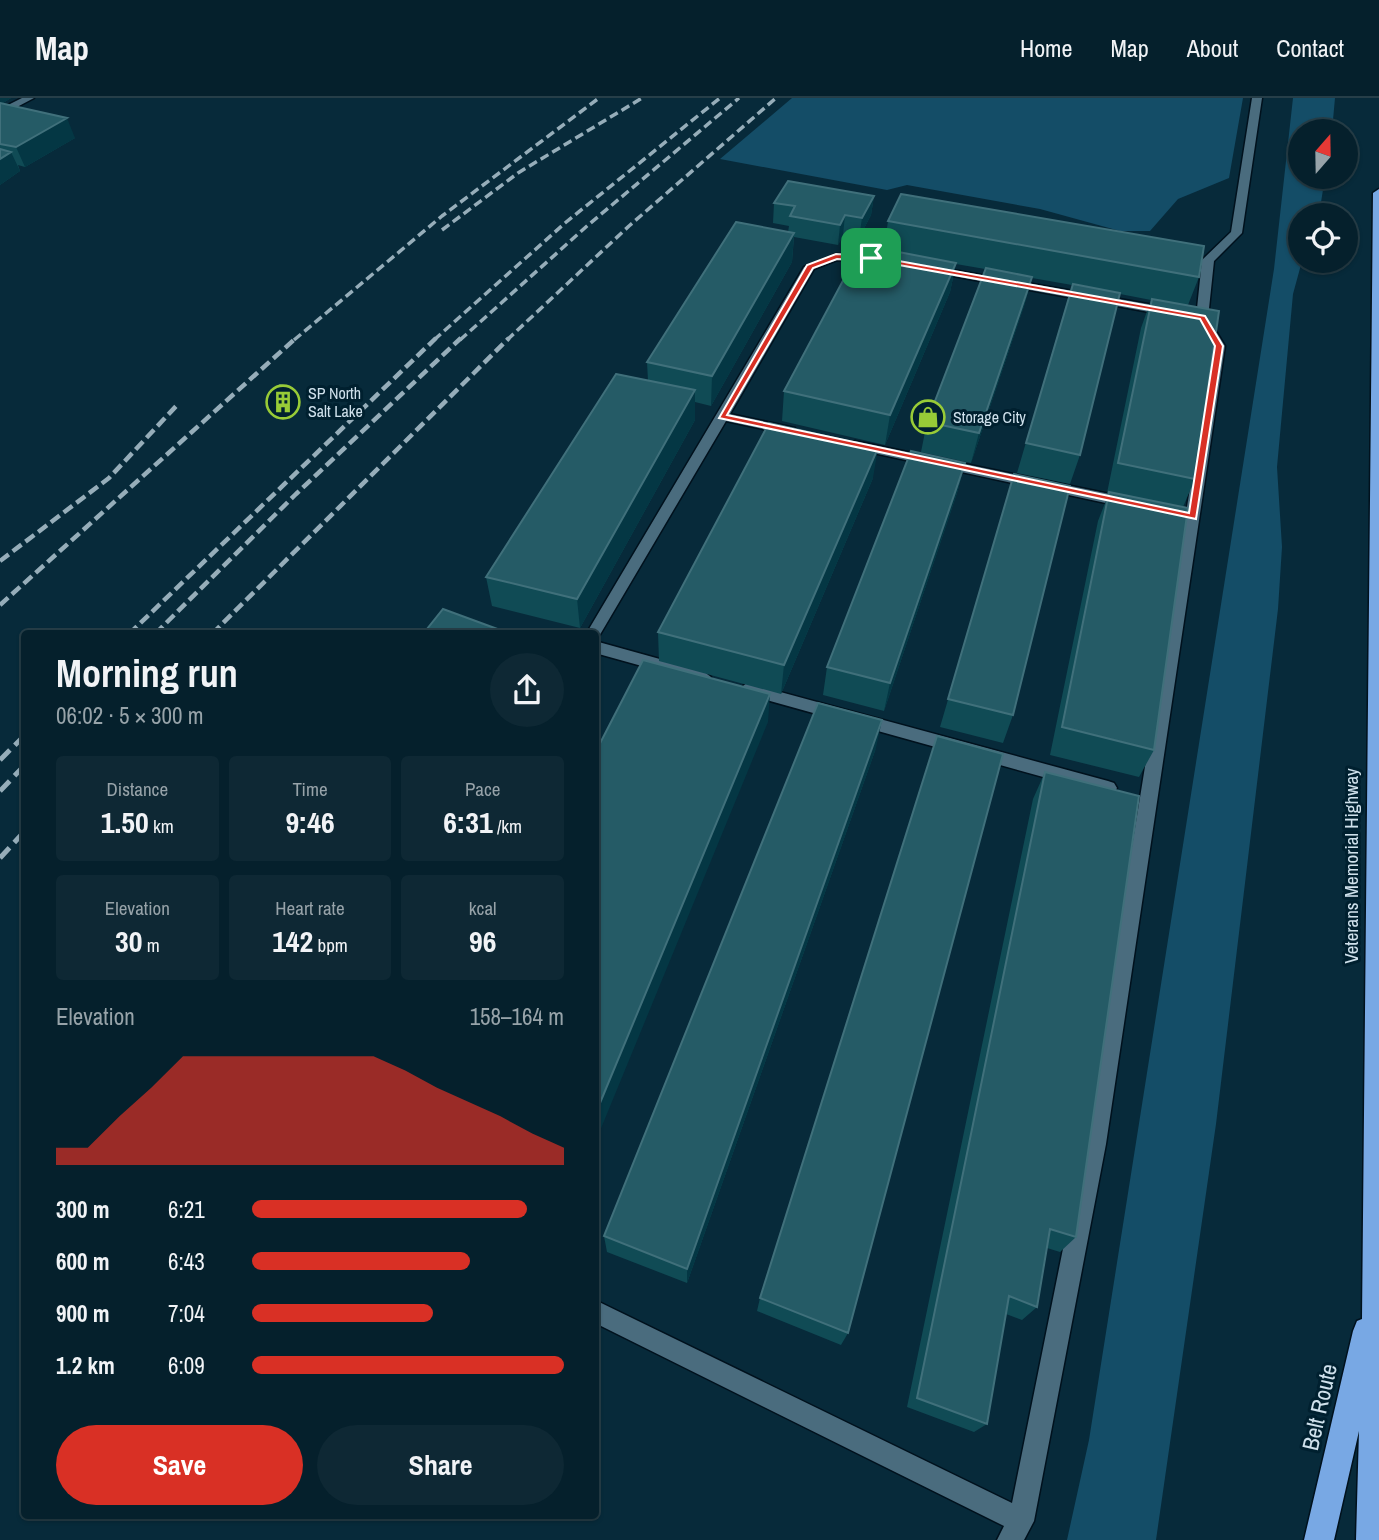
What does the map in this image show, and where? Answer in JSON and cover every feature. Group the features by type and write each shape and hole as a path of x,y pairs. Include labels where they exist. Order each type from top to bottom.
{"highway":[{"name":"Veterans Memorial Highway","path":"1371,1540 1376,1288 1379,193"},
{"name":"Belt Route","path":"1319,1540 1376,1288"}],"lane":[{"path":"0,113 29,98"},
{"path":"599,1313 1015,1530 1095,1143 1134,796 1219,346 1202,318 1208,260 1236,233 1257,98"},
{"path":"595,630 810,267 836,257 904,264 1202,318"},
{"path":"722,416 802,434"},
{"path":"843,442 1139,506"},
{"path":"599,648 1134,796"}],"shaded area":[{"path":"792,98 1243,98 1229,178 1178,199 1150,231 1120,231 1040,209 907,185 887,190 720,159"},
{"path":"1293,98 1335,98 1333,119 1291,119"},
{"path":"1288,143 1288,189 1323,189 1321,203 1288,203 1288,273 1299,273 1293,294 1277,467 1282,547 1278,609 1216,1124 1156,1540 1067,1540 1089,1440 1274,269"}],"building":[{"path":"0,103 67,118 16,147 0,144"},
{"path":"0,149 11,152 0,159"},
{"path":"788,181 874,196 862,218 845,215 840,225 790,216 795,206 774,203"},
{"path":"901,194 1204,246 1199,277 888,221"},
{"path":"736,222 794,233 712,376 647,362"},
{"path":"862,245 956,263 890,415 784,391"},
{"path":"986,268 1032,277 979,433 927,422"},
{"path":"1073,284 1120,293 1080,455 1026,443"},
{"path":"1152,299 1219,311 1195,479 1118,463"},
{"path":"616,374 695,390 577,599 486,577"},
{"path":"280,385 291,388 281,397 270,394"},
{"path":"769,423 878,448 784,665 658,632"},
{"path":"911,451 965,463 890,683 827,667"},
{"path":"1014,474 1070,486 1013,715 948,699"},
{"path":"1109,492 1188,508 1154,750 1062,727"},
{"path":"443,609 500,630 426,630"},
{"path":"643,660 770,694 599,1105 599,745"},
{"path":"818,703 882,720 687,1269 604,1236"},
{"path":"937,736 1003,754 848,1333 760,1298"},
{"path":"1045,772 1139,796 1076,1237 1050,1229 1037,1307 1009,1296 987,1424 917,1398"}],"railway":[{"path":"294,340 442,216 599,98"},
{"path":"442,230 518,173 642,98"},
{"path":"434,340 565,223 720,98"},
{"path":"460,340 587,226 739,98"},
{"path":"507,340 629,226 776,98"},
{"path":"0,605 296,338"},
{"path":"133,630 436,338"},
{"path":"159,630 296,494 461,338"},
{"path":"216,630 509,338"},
{"path":"0,561 109,478 179,403"},
{"path":"0,760 21,739"},
{"path":"0,791 21,769"},
{"path":"0,858 21,835"}],"place":[{"name":"SP North Salt Lake","path":"283,402"},
{"name":"Storage City","path":"928,417"}],"route":[{"path":"836,257 871,258 1202,318 1219,346 1193,517 722,416 810,267 836,257"}]}
